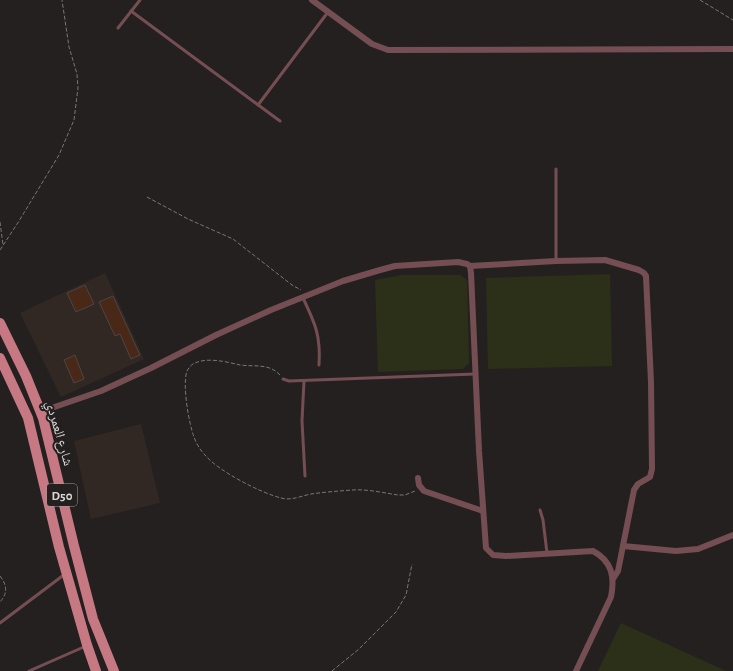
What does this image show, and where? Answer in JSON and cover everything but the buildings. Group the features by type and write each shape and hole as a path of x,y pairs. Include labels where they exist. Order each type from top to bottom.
{"main road":[{"name":"شارع العمردي","path":"0,323 26,376 40,412 93,618 114,671"},
{"name":"شارع العمردي","path":"0,358 28,418 66,573 96,671"}],"street":[{"path":"312,0 372,44 388,50 733,49"},
{"path":"40,412 101,391 151,368 216,335 302,297 362,274 396,266 458,262 470,266 605,260 638,270 646,276 651,382 652,469 650,477 638,484 634,490 618,571 612,580"},
{"path":"470,266 486,548 493,554 506,556 593,551 601,555 607,562 612,573 613,589 611,597 576,671"},
{"path":"418,478 421,488 428,492 483,511"},
{"path":"623,546 676,551 698,549 733,535"}],"lane":[{"path":"118,28 140,0"},
{"path":"131,11 280,121"},
{"path":"258,105 328,12"},
{"path":"556,170 556,261"},
{"path":"302,297 318,335 320,349 319,365"},
{"path":"283,379 289,381 304,381 475,374"},
{"path":"304,381 302,421 305,476"},
{"path":"540,510 548,553"},
{"path":"0,623 66,573"},
{"path":"29,671 87,645"}],"path":[{"path":"0,250 59,155 74,120 78,88 77,74 69,47 62,0"},
{"path":"700,0 733,20"},
{"path":"147,197 188,219 233,239 292,285 313,293"},
{"path":"0,222 3,246"},
{"path":"283,379 273,369 209,360 196,362 188,370 186,383 189,418 194,438 204,455 218,468 284,499 312,494 355,490 406,495 421,488"},
{"path":"332,671 359,649 396,612 406,595 412,564"},
{"path":"0,576 6,587 6,593 0,602"}],"shaded area":[{"path":"105,273 144,359 61,397 20,313"},
{"path":"141,424 160,503 91,519 74,441"}],"green space":[{"path":"610,274 612,366 488,369 486,278"},
{"path":"402,275 460,275 467,280 469,363 463,369 378,372 375,280"},
{"path":"621,623 726,671 598,671"}]}
